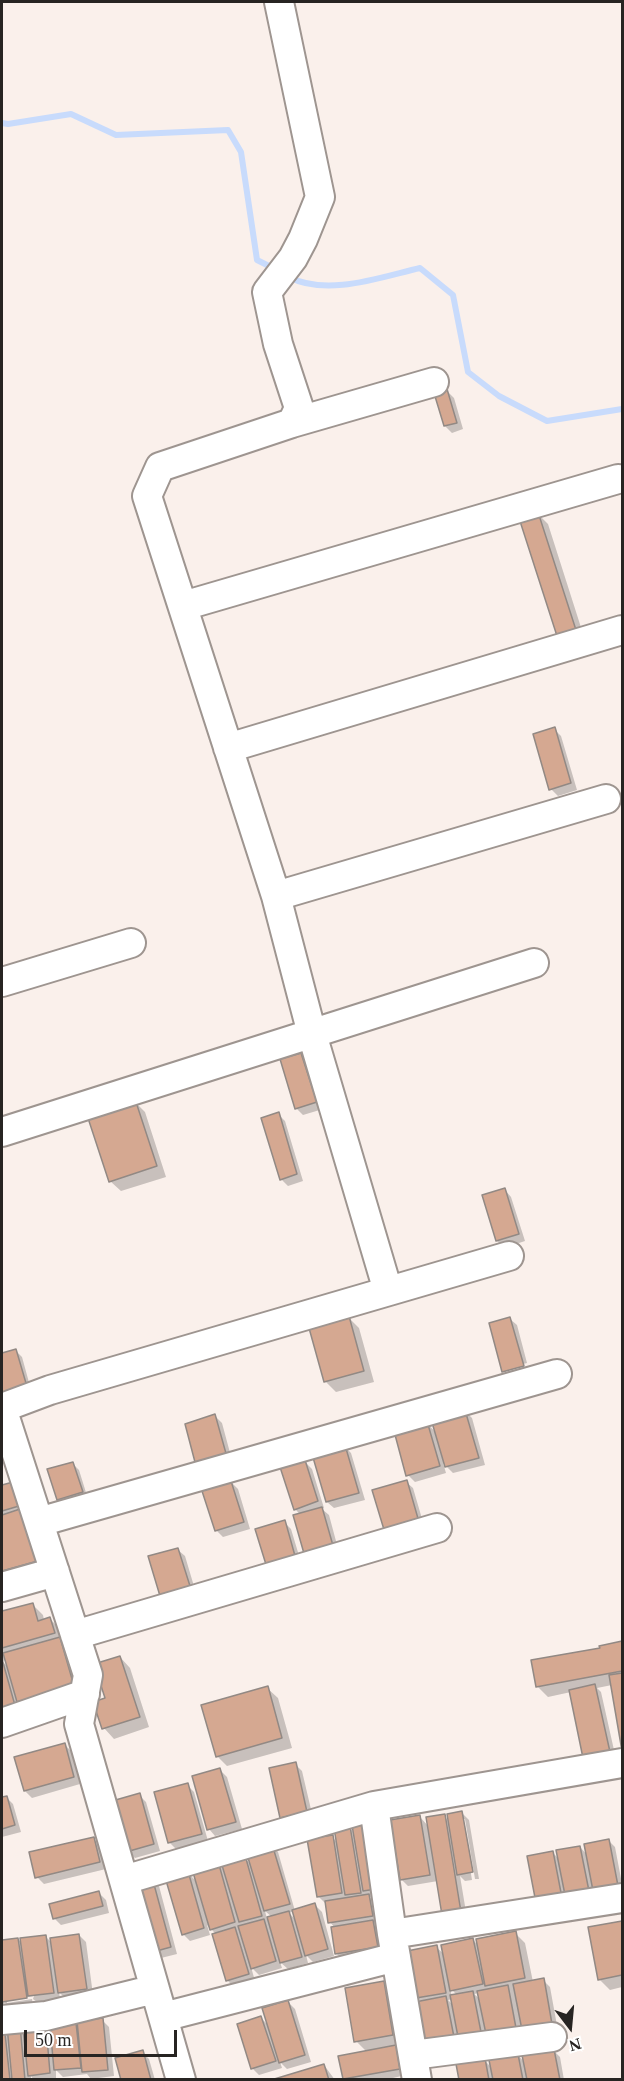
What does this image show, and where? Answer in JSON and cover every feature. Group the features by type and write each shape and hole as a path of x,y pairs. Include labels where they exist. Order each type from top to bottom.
{"street":[{"path":"279,2 320,197 303,239 267,292 278,344 299,408 292,423"},
{"path":"388,1291 312,1034 276,896 147,496 160,467 292,423 434,382"},
{"path":"183,606 618,479"},
{"path":"228,748 622,630"},
{"path":"276,896 606,799"},
{"path":"2,982 131,944"},
{"path":"2,1132 534,963"},
{"path":"181,2079 79,1724 88,1675 2,1408 50,1390 509,1256"},
{"path":"39,1522 556,1374"},
{"path":"75,1635 438,1528"},
{"path":"2,1587 55,1572"},
{"path":"2,1723 85,1694"},
{"path":"124,1880 374,1806 622,1763"},
{"path":"374,1806 394,1945 415,2067 552,2037"},
{"path":"163,2017 394,1945 622,1898"},
{"path":"2,2019 46,2016 155,1989"}],"building":[{"path":"447,389 457,423 444,426 434,393"},
{"path":"538,512 576,630 557,636 519,518"},
{"path":"555,727 571,783 549,790 533,734"},
{"path":"301,1053 317,1102 295,1109 280,1059"},
{"path":"135,1099 157,1166 109,1182 87,1115"},
{"path":"279,1112 297,1174 280,1180 261,1118"},
{"path":"505,1188 519,1234 496,1241 482,1195"},
{"path":"349,1316 364,1371 324,1382 309,1328"},
{"path":"510,1317 524,1366 502,1372 489,1323"},
{"path":"16,1349 28,1390 2,1398 2,1353"},
{"path":"465,1410 479,1458 445,1467 431,1419"},
{"path":"215,1414 227,1457 196,1466 185,1424"},
{"path":"427,1421 440,1466 406,1476 394,1431"},
{"path":"345,1445 359,1493 326,1502 312,1454"},
{"path":"305,1460 318,1501 294,1510 280,1467"},
{"path":"73,1462 83,1492 57,1500 47,1469"},
{"path":"407,1480 419,1522 385,1533 372,1490"},
{"path":"231,1481 244,1522 215,1531 202,1491"},
{"path":"13,1482 19,1506 2,1511 2,1485"},
{"path":"322,1507 334,1549 305,1557 293,1515"},
{"path":"23,1508 38,1561 2,1571 2,1515"},
{"path":"285,1520 297,1563 268,1571 255,1529"},
{"path":"178,1548 190,1586 160,1596 148,1556"},
{"path":"33,1603 38,1621 50,1617 55,1633 2,1648 2,1611"},
{"path":"60,1637 74,1686 17,1702 3,1653"},
{"path":"622,1641 622,1671 536,1687 531,1660 600,1648 599,1646"},
{"path":"120,1656 140,1717 102,1729 93,1702 105,1698 94,1664"},
{"path":"2,1659 16,1709 2,1713"},
{"path":"622,1673 622,1751 609,1675"},
{"path":"595,1684 610,1752 583,1758 569,1690"},
{"path":"268,1686 282,1738 216,1757 201,1705"},
{"path":"65,1743 74,1777 24,1791 14,1757"},
{"path":"296,1762 307,1812 280,1818 269,1768"},
{"path":"220,1768 236,1822 207,1830 192,1776"},
{"path":"188,1783 202,1834 168,1843 154,1792"},
{"path":"140,1793 154,1844 126,1852 112,1801"},
{"path":"7,1796 15,1825 2,1829 2,1797"},
{"path":"462,1811 473,1872 457,1875 447,1814"},
{"path":"445,1814 461,1912 442,1915 426,1817"},
{"path":"420,1815 430,1875 400,1880 390,1820"},
{"path":"365,1823 376,1889 363,1891 352,1825"},
{"path":"350,1826 361,1893 345,1895 334,1828"},
{"path":"333,1835 342,1893 317,1897 307,1839"},
{"path":"94,1837 100,1862 35,1878 29,1852"},
{"path":"609,1839 619,1891 594,1896 584,1844"},
{"path":"272,1844 290,1904 264,1911 246,1851"},
{"path":"580,1846 590,1896 566,1900 556,1850"},
{"path":"553,1851 563,1903 537,1908 527,1856"},
{"path":"245,1855 262,1916 239,1922 221,1862"},
{"path":"218,1861 235,1922 210,1930 192,1869"},
{"path":"188,1871 204,1928 182,1935 165,1877"},
{"path":"152,1877 171,1947 153,1952 134,1882"},
{"path":"99,1891 103,1906 53,1919 49,1904"},
{"path":"369,1894 373,1916 328,1923 325,1901"},
{"path":"315,1903 328,1949 305,1956 292,1910"},
{"path":"289,1911 302,1957 280,1963 267,1917"},
{"path":"264,1919 276,1961 251,1969 238,1926"},
{"path":"373,1920 378,1947 335,1954 331,1927"},
{"path":"622,1921 622,1975 598,1980 588,1927"},
{"path":"235,1927 249,1974 226,1981 212,1934"},
{"path":"516,1931 525,1978 485,1986 476,1939"},
{"path":"79,1934 87,1989 58,1993 50,1938"},
{"path":"46,1935 54,1993 28,1996 20,1938"},
{"path":"18,1938 27,1998 2,2002 2,1940"},
{"path":"473,1938 483,1984 450,1991 441,1945"},
{"path":"437,1945 446,1993 416,1998 407,1951"},
{"path":"544,1978 552,2024 522,2030 513,1984"},
{"path":"384,1981 393,2035 354,2042 345,1988"},
{"path":"508,1985 516,2028 486,2034 477,1991"},
{"path":"473,1991 481,2032 458,2037 450,1995"},
{"path":"446,1996 454,2037 423,2044 415,2002"},
{"path":"288,2000 305,2055 279,2063 262,2008"},
{"path":"261,2016 276,2061 251,2069 237,2024"},
{"path":"103,2018 108,2070 82,2072 77,2021"},
{"path":"76,2023 81,2068 54,2070 50,2026"},
{"path":"4,2024 10,2080 2,2080 2,2025"},
{"path":"20,2025 25,2080 12,2080 7,2026"},
{"path":"46,2026 50,2073 28,2076 23,2029"},
{"path":"396,2045 400,2069 343,2079 338,2056"},
{"path":"554,2049 560,2080 527,2080 522,2055"},
{"path":"143,2050 151,2080 121,2080 115,2058"},
{"path":"518,2054 523,2080 493,2080 489,2060"},
{"path":"485,2058 489,2080 459,2080 456,2064"},
{"path":"324,2064 329,2080 271,2080"}],"waterway":[{"path":"2,123 71,114 116,135 228,130 241,152 257,260 275,269"},
{"path":"289,277 304,283 337,285 371,280 420,268 453,295 468,372 499,396 547,421 622,409"}]}
